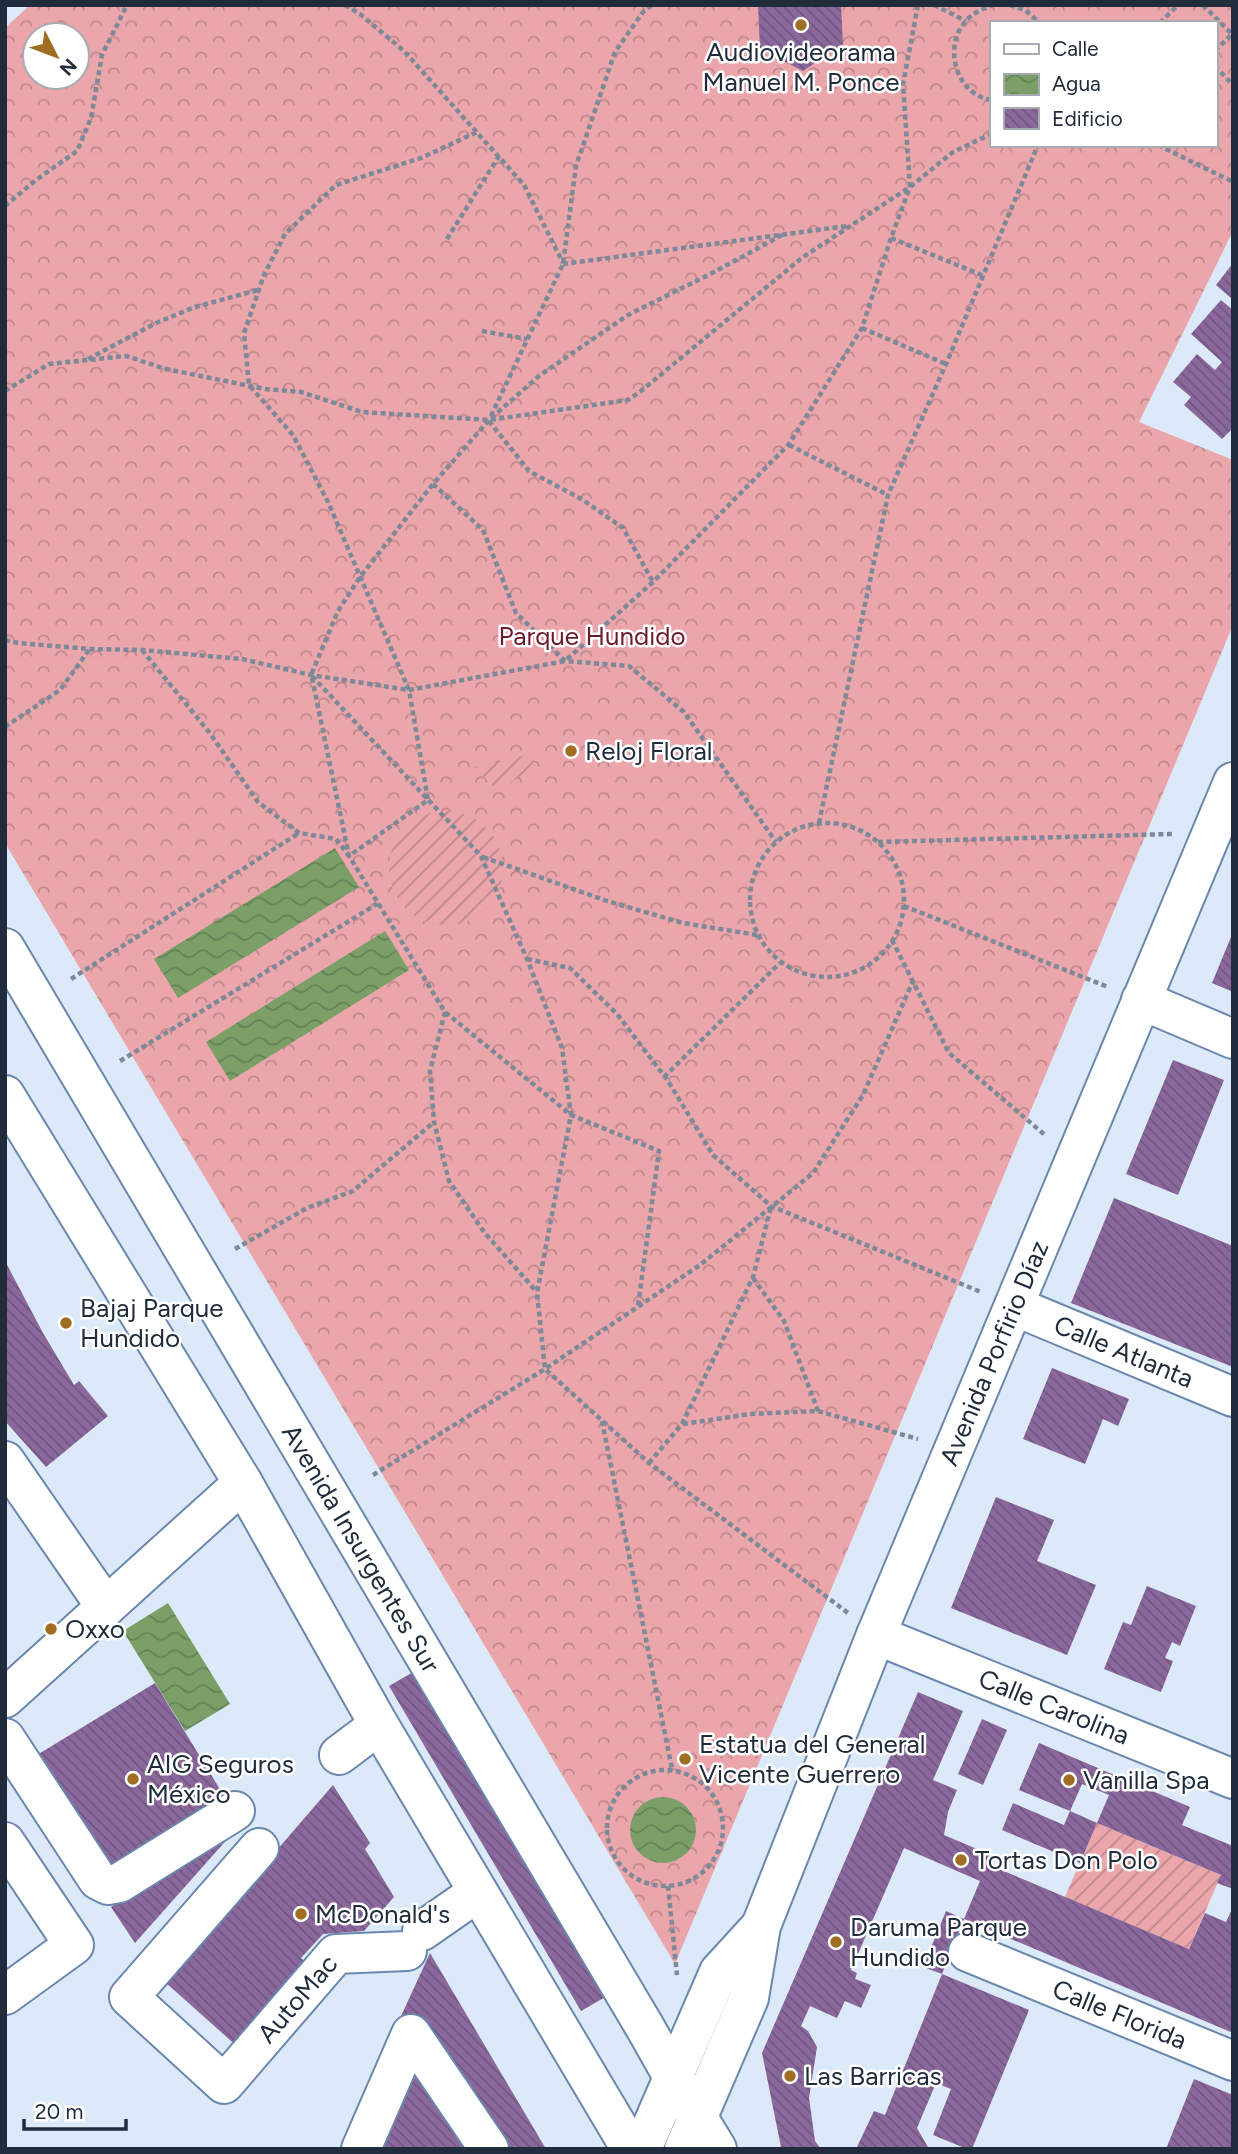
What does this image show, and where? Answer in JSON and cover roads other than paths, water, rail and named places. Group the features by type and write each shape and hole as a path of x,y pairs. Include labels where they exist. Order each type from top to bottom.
{"street":[{"name":"Avenida Porfirio Díaz","path":"700,2138 749,1998 761,1926 952,1449 1233,782"},
{"name":"Avenida Insurgentes Sur","path":"5,948 639,2017 673,2077 700,2138"},
{"path":"1142,1000 1233,1039"},
{"path":"5,1095 243,1483 379,1726 631,2149"},
{"name":"Calle Atlanta","path":"1014,1306 1233,1397"},
{"path":"5,1461 106,1606"},
{"path":"5,1698 243,1483"},
{"name":"Calle Carolina","path":"876,1635 1233,1779"},
{"path":"339,1755 379,1726"},
{"path":"5,1738 98,1880 108,1885 118,1883 235,1811"},
{"path":"5,1842 74,1945 5,1995"},
{"name":"AutoMac","path":"259,1848 129,1997 224,2084 336,1954 414,1941 478,1892"},
{"name":"Avenida Porfirio Díaz","path":"642,2149 719,1972 761,1926"},
{"name":"Calle Florida","path":"968,1952 1233,2061"},
{"path":"360,2149 411,2034 489,2149"}],"water":[{"path":"335,848 359,887 178,998 154,959"},
{"path":"385,931 409,970 230,1081 206,1042"},
{"path":"168,1603 230,1704 185,1731 123,1631"},
{"path":"656,1797 670,1797 682,1802 691,1811 696,1830 694,1843 687,1854 670,1863 656,1863 644,1858 635,1849 630,1837 630,1823 635,1811 644,1802"}],"place":[{"name":"Audiovideorama Manuel M. Ponce","path":"801,25"},
{"name":"Reloj Floral","path":"571,751"},
{"name":"Bajaj Parque Hundido","path":"66,1323"},
{"name":"Oxxo","path":"51,1629"},
{"name":"Estatua del General Vicente Guerrero","path":"685,1759"},
{"name":"AIG Seguros México","path":"133,1779"},
{"name":"Vanilla Spa","path":"1069,1780"},
{"name":"Tortas Don Polo","path":"961,1860"},
{"name":"McDonald's","path":"301,1914"},
{"name":"Daruma Parque Hundido","path":"836,1942"},
{"name":"Las Barricas","path":"790,2076"}],"park label":[{"name":"Parque Hundido","path":"592,636"}]}
